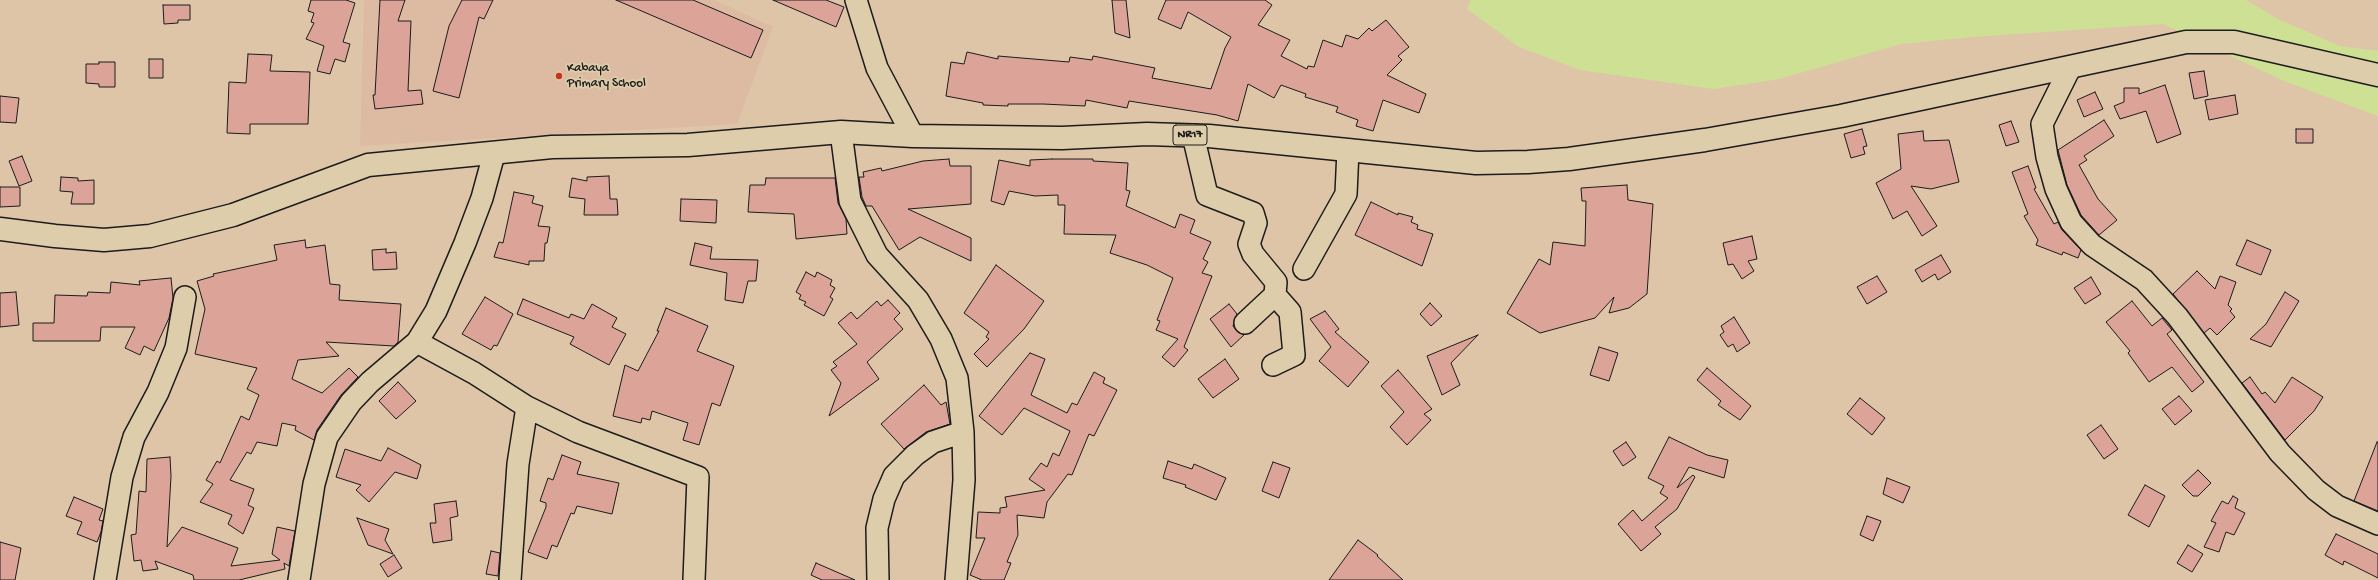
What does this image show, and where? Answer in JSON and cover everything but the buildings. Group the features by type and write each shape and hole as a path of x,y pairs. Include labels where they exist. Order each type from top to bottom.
{"main road":[{"name":"NR17","path":"0,229 104,240 150,236 233,215 368,165 494,154 552,147 688,145 841,132 913,136 1062,138 1147,134 1193,135 1476,163 1528,162 1569,159 1705,140 1841,116 2186,42 2234,42 2378,75"}],"street":[{"path":"856,0 876,68 913,136"},
{"path":"2070,68 2042,124 2047,157 2056,189 2071,222 2092,245 2144,280 2177,316 2280,453 2316,490 2337,506 2378,524"},
{"path":"841,132 850,201 877,255 918,300 941,339 957,378 963,432 964,480 956,580"},
{"path":"1193,135 1206,195 1253,213 1256,223 1249,244 1253,254 1276,282 1275,295 1245,323"},
{"path":"1304,269 1346,194 1348,150"},
{"path":"299,580 314,484 327,437 360,392 417,342 436,311 465,243 482,198 494,154"},
{"path":"1273,365 1294,355 1290,312 1275,295"},
{"path":"105,580 122,478 134,437 158,392 176,348 185,297"},
{"path":"417,342 474,373 527,407 578,432 698,477 694,580"},
{"path":"510,580 518,464 527,407"},
{"path":"878,580 877,528 884,499 894,476 915,455 933,442 963,432"}],"shaded area":[{"name":"Kabaya Primary School","path":"364,0 714,0 773,27 737,124 360,146"}],"green space":[{"path":"1471,0 2246,0 2280,20 2340,46 2378,51 2378,116 2284,81 2163,24 1972,37 1901,44 1779,79 1714,89 1580,70 1519,47 1467,9"}],"place":[{"name":"Kabaya Primary School","path":"559,76"}]}
